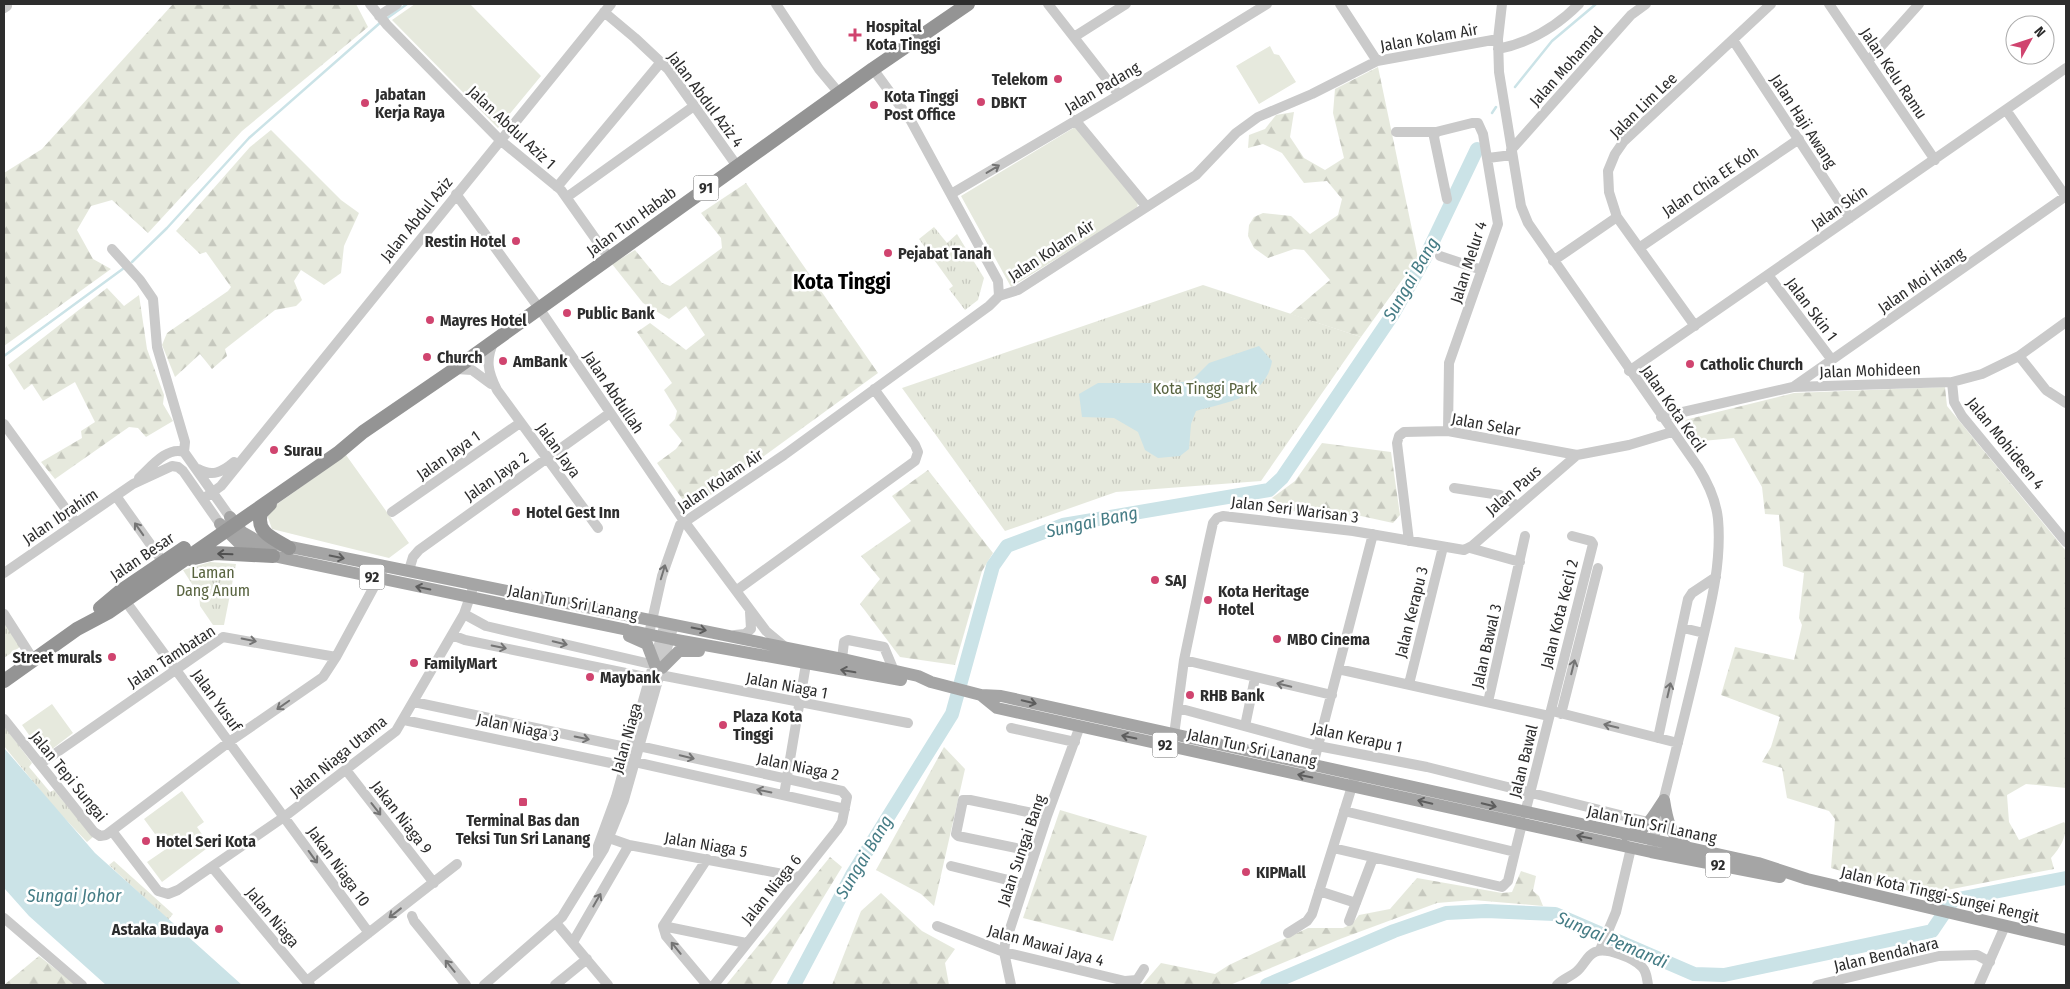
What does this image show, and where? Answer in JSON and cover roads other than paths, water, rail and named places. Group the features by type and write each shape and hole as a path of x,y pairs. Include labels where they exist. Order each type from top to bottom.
{"highway":[{"name":"Jalan Tun Habab","path":"227,523 289,487 338,453 363,432 455,369 873,69 968,4"},
{"name":"Jalan Tun Habab","path":"227,523 334,444 363,432"},
{"path":"289,487 263,510 260,522 270,537 290,548"},
{"name":"Jalan Besar","path":"4,681 227,523"},
{"path":"168,564 215,553 273,556"}],"main road":[{"name":"Jalan Tun Sri Lanang","path":"227,523 256,540 290,548 474,583 894,670 918,676 931,682 981,694 1001,696 1313,765 1354,780"},
{"name":"Jalan Tun Sri Lanang","path":"227,523 240,544 273,556 666,638 916,683 931,682"},
{"path":"606,625 644,641 650,647 657,672"},
{"path":"657,672 674,654 683,650 743,659 755,655"},
{"name":"Jalan Tun Sri Lanang","path":"981,694 997,708 1354,780 1524,818 1631,848 1690,849 1758,863 1808,880"},
{"path":"1626,835 1634,834 1648,822 1664,800"},
{"path":"1664,800 1667,821 1674,835 1690,849"},
{"name":"Jalan Tun Sri Lanang","path":"1524,818 1626,835 1652,847 1785,878 1808,880"},
{"name":"Jalan Kota Tinggi-Sungei Rengit","path":"1808,880 2066,940"}],"street":[{"name":"Jalan Abdul Aziz 1","path":"370,4 382,20 500,140 567,197 609,258"},
{"path":"382,20 397,4"},
{"name":"Jalan Abdul Aziz","path":"245,454 611,4"},
{"path":"776,4 818,69 840,93"},
{"path":"1048,4 1119,95"},
{"path":"1074,37 1126,4"},
{"name":"Jalan Padang","path":"951,194 1119,95 1267,4"},
{"path":"1340,4 1376,61"},
{"name":"Jalan Kota Kecil","path":"1502,4 1498,44 1499,72 1521,206 1536,237 1706,480 1716,505 1719,536 1716,578 1652,847"},
{"name":"Jalan Kolam Air","path":"649,634 662,576 675,533 684,521 784,455 989,306 998,296 1018,290 1196,175 1251,120 1312,94 1376,61 1498,44 1513,46 1541,34 1564,18 1579,4"},
{"name":"Jalan Mohamad","path":"1512,153 1632,15 1646,4"},
{"name":"Jalan Lim Lee","path":"1695,326 1617,216 1607,181 1611,163 1620,147 1772,4"},
{"name":"Jalan Kelu Ramu","path":"1829,4 1934,160"},
{"path":"1868,61 1919,4"},
{"name":"Jalan Abdul Aziz 4","path":"604,12 662,62 737,166"},
{"name":"Jalan Haji Awang","path":"1733,40 1850,218"},
{"path":"556,188 662,62"},
{"name":"Jalan Skin","path":"1629,371 2066,68"},
{"path":"873,69 911,121 998,281 998,296"},
{"path":"567,197 694,106"},
{"path":"2006,110 2066,197"},
{"path":"1075,120 1146,206"},
{"name":"Jalan Melur 4","path":"1436,132 1478,123 1484,134 1498,224 1448,370 1448,431"},
{"path":"1396,132 1436,132 1434,137 1447,198"},
{"name":"Jalan Chia EE Koh","path":"1639,248 1799,139"},
{"path":"1488,158 1512,153"},
{"name":"Jalan Abdullah","path":"456,194 539,308 684,521 770,636 789,648"},
{"name":"Jalan Moi Hiang","path":"1793,388 2066,197"},
{"path":"1553,261 1617,216"},
{"path":"112,249 140,280 153,299 157,347 185,442 184,452 213,492 227,523"},
{"path":"1440,256 1482,270"},
{"name":"Jalan Skin 1","path":"1768,275 1832,360"},
{"name":"Jalan Mohideen","path":"1661,417 1793,388 1952,382 1982,374 2019,356 2066,322"},
{"name":"Jalan Jaya","path":"494,340 490,350 488,367 497,390"},
{"path":"2019,356 2046,390 2066,403"},
{"name":"Jalan Jaya","path":"455,369 464,368 479,374 497,390 598,528"},
{"name":"Jalan Mohideen 4","path":"1952,382 1954,402 1962,416 2066,542"},
{"path":"737,590 916,461 918,452 916,445 874,389"},
{"name":"Jalan Jaya 2","path":"409,570 413,557 419,550 610,413"},
{"name":"Jalan Jaya 1","path":"392,512 520,423"},
{"path":"4,424 76,524"},
{"name":"Jalan Selar","path":"1409,541 1398,440 1401,434 1408,432 1448,431 1577,455 1629,444 1672,432"},
{"name":"Jalan Ibrahim","path":"4,573 133,484 155,463 171,452 177,450 184,452"},
{"path":"197,468 211,474 218,473 245,454"},
{"path":"203,499 221,486 245,454"},
{"name":"Jalan Paus","path":"1470,548 1577,455"},
{"name":"Jalan Ibrahim","path":"133,484 172,466 178,467 203,499 227,523"},
{"path":"1454,488 1500,495 1518,506"},
{"path":"116,496 168,564"},
{"name":"Jalan Seri Warisan 3","path":"1174,734 1184,660 1213,523 1217,518 1223,516 1373,534 1460,550 1470,548 1520,562"},
{"path":"1313,765 1373,534"},
{"name":"Jalan Bawal 3","path":"1526,536 1488,702 1554,714 1678,743"},
{"name":"Jalan Kota Kecil 2","path":"1554,714 1593,544 1591,541 1572,536"},
{"name":"Jalan Kerapu 3","path":"1408,684 1443,547"},
{"path":"112,831 229,742 323,677 336,657 385,566"},
{"path":"1554,714 1589,604 1598,568"},
{"path":"1658,738 1688,599 1692,593 1716,578"},
{"name":"Jalan Niaga Utama","path":"178,890 284,817 396,731 464,614 471,598 474,583"},
{"name":"Jalan Yusuf","path":"122,596 284,817"},
{"path":"724,634 742,634 750,631 752,624 749,607"},
{"path":"4,614 29,653"},
{"name":"Jalan Niaga 1","path":"464,614 486,626 657,672"},
{"name":"Jalan Niaga","path":"598,855 598,846 630,764 670,623"},
{"path":"1683,628 1704,633"},
{"name":"Jalan Niaga 1","path":"452,635 465,640 657,672 800,703 908,723"},
{"name":"Jalan Tambatan","path":"40,764 175,669 226,636 336,657"},
{"path":"842,659 844,642 848,640 882,647 886,649 894,670"},
{"path":"1184,660 1332,695"},
{"path":"784,795 806,664"},
{"path":"1338,669 1488,702"},
{"path":"1244,726 1255,678"},
{"name":"Jalan Niaga 2","path":"414,702 844,792 847,797 845,809"},
{"name":"Jalan Kerapu 1","path":"1178,708 1318,746 1427,767 1648,822"},
{"name":"Jalan Bawal","path":"1373,858 1502,887 1508,881 1554,714"},
{"name":"Jalan Tepi Sungai","path":"4,719 94,832 103,836 112,831 158,891 168,894 178,890"},
{"name":"Jalan Niaga 3","path":"404,720 784,795 845,809"},
{"name":"Jalan Sungai Bang","path":"1011,985 1004,952 1024,884 1080,726"},
{"path":"1011,728 1075,742"},
{"name":"Jalan Niaga","path":"484,985 556,923 575,897 609,838 624,800 630,764"},
{"name":"Jakan Niaga 9","path":"346,770 434,883"},
{"path":"1288,933 1309,919 1354,780"},
{"path":"1035,852 957,836 962,800 1047,816"},
{"name":"Jalan Niaga 6","path":"714,985 837,830 845,809"},
{"path":"1344,811 1516,852"},
{"name":"Jakan Niaga 10","path":"284,817 369,933"},
{"name":"Jalan Niaga 5","path":"609,838 629,845 799,877"},
{"path":"573,942 629,845"},
{"path":"1333,848 1373,858 1349,921"},
{"path":"1557,985 1564,978 1575,973 1592,953 1601,947 1616,912 1631,848"},
{"path":"706,859 663,926 666,936 707,985"},
{"path":"309,983 457,864"},
{"path":"951,866 1024,884"},
{"name":"Jalan Niaga","path":"212,867 309,983"},
{"path":"1319,891 1356,903"},
{"path":"412,916 414,921 466,985"},
{"path":"4,918 82,985"},
{"path":"556,923 608,985"},
{"path":"663,926 746,943"},
{"name":"Jalan Mawai Jaya 4","path":"937,926 1004,952 1124,981 1136,980 1144,969"},
{"path":"1979,985 2005,926"},
{"path":"1601,947 1642,966 1648,985"},
{"name":"Jalan Bendahara","path":"1820,985 1939,956 1977,955 1990,962"},
{"path":"555,985 586,959"}],"water":[{"path":"1259,346 1272,361 1262,383 1243,397 1196,411 1191,424 1189,449 1180,456 1158,458 1145,450 1138,432 1114,418 1082,417 1079,394 1098,383 1173,383 1191,381 1209,363"},
{"name":"Sungai Johor","path":"4,748 95,853 242,985 106,985 29,916 4,888"}],"waterway":[{"path":"386,19 407,4"},
{"name":"Sungai Bang","path":"1515,87 1552,41 1596,4"},
{"path":"132,262 167,228 249,138 381,22"},
{"name":"Sungai Bang","path":"1492,113 1496,107"},
{"name":"Sungai Bang","path":"794,985 852,875 952,714 993,566 1007,546 1063,525 1269,490 1282,478 1393,314 1425,258 1477,149"},
{"path":"4,356 124,268"},
{"name":"Sungai Pemandi","path":"1267,985 1394,931 1446,913 1486,911 1555,914 1694,974 1724,975 1932,931 1953,900 2066,878"}],"place":[{"name":"Hospital Kota Tinggi","path":"855,35"},
{"name":"Telekom","path":"1058,79"},
{"name":"DBKT","path":"981,102"},
{"name":"Jabatan Kerja Raya","path":"365,103"},
{"name":"Kota Tinggi Post Office","path":"874,105"},
{"name":"Restin Hotel","path":"516,241"},
{"name":"Pejabat Tanah","path":"888,253"},
{"name":"Public Bank","path":"567,313"},
{"name":"Mayres Hotel","path":"430,320"},
{"name":"Church","path":"427,357"},
{"name":"AmBank","path":"503,361"},
{"name":"Catholic Church","path":"1690,364"},
{"name":"Surau","path":"274,450"},
{"name":"Hotel Gest Inn","path":"516,512"},
{"name":"SAJ","path":"1155,580"},
{"name":"Kota Heritage Hotel","path":"1208,600"},
{"name":"MBO Cinema","path":"1277,639"},
{"name":"Street murals","path":"112,657"},
{"name":"FamilyMart","path":"414,663"},
{"name":"Maybank","path":"590,677"},
{"name":"RHB Bank","path":"1190,695"},
{"name":"Plaza Kota Tinggi","path":"723,725"},
{"name":"Terminal Bas dan Teksi Tun Sri Lanang","path":"523,802"},
{"name":"Hotel Seri Kota","path":"146,841"},
{"name":"KIPMall","path":"1246,872"},
{"name":"Astaka Budaya","path":"219,929"}],"district":[{"name":"Kota Tinggi","path":"842,282"}],"park label":[{"name":"Kota Tinggi Park","path":"1205,388"},
{"name":"Laman Dang Anum","path":"213,581"}]}
